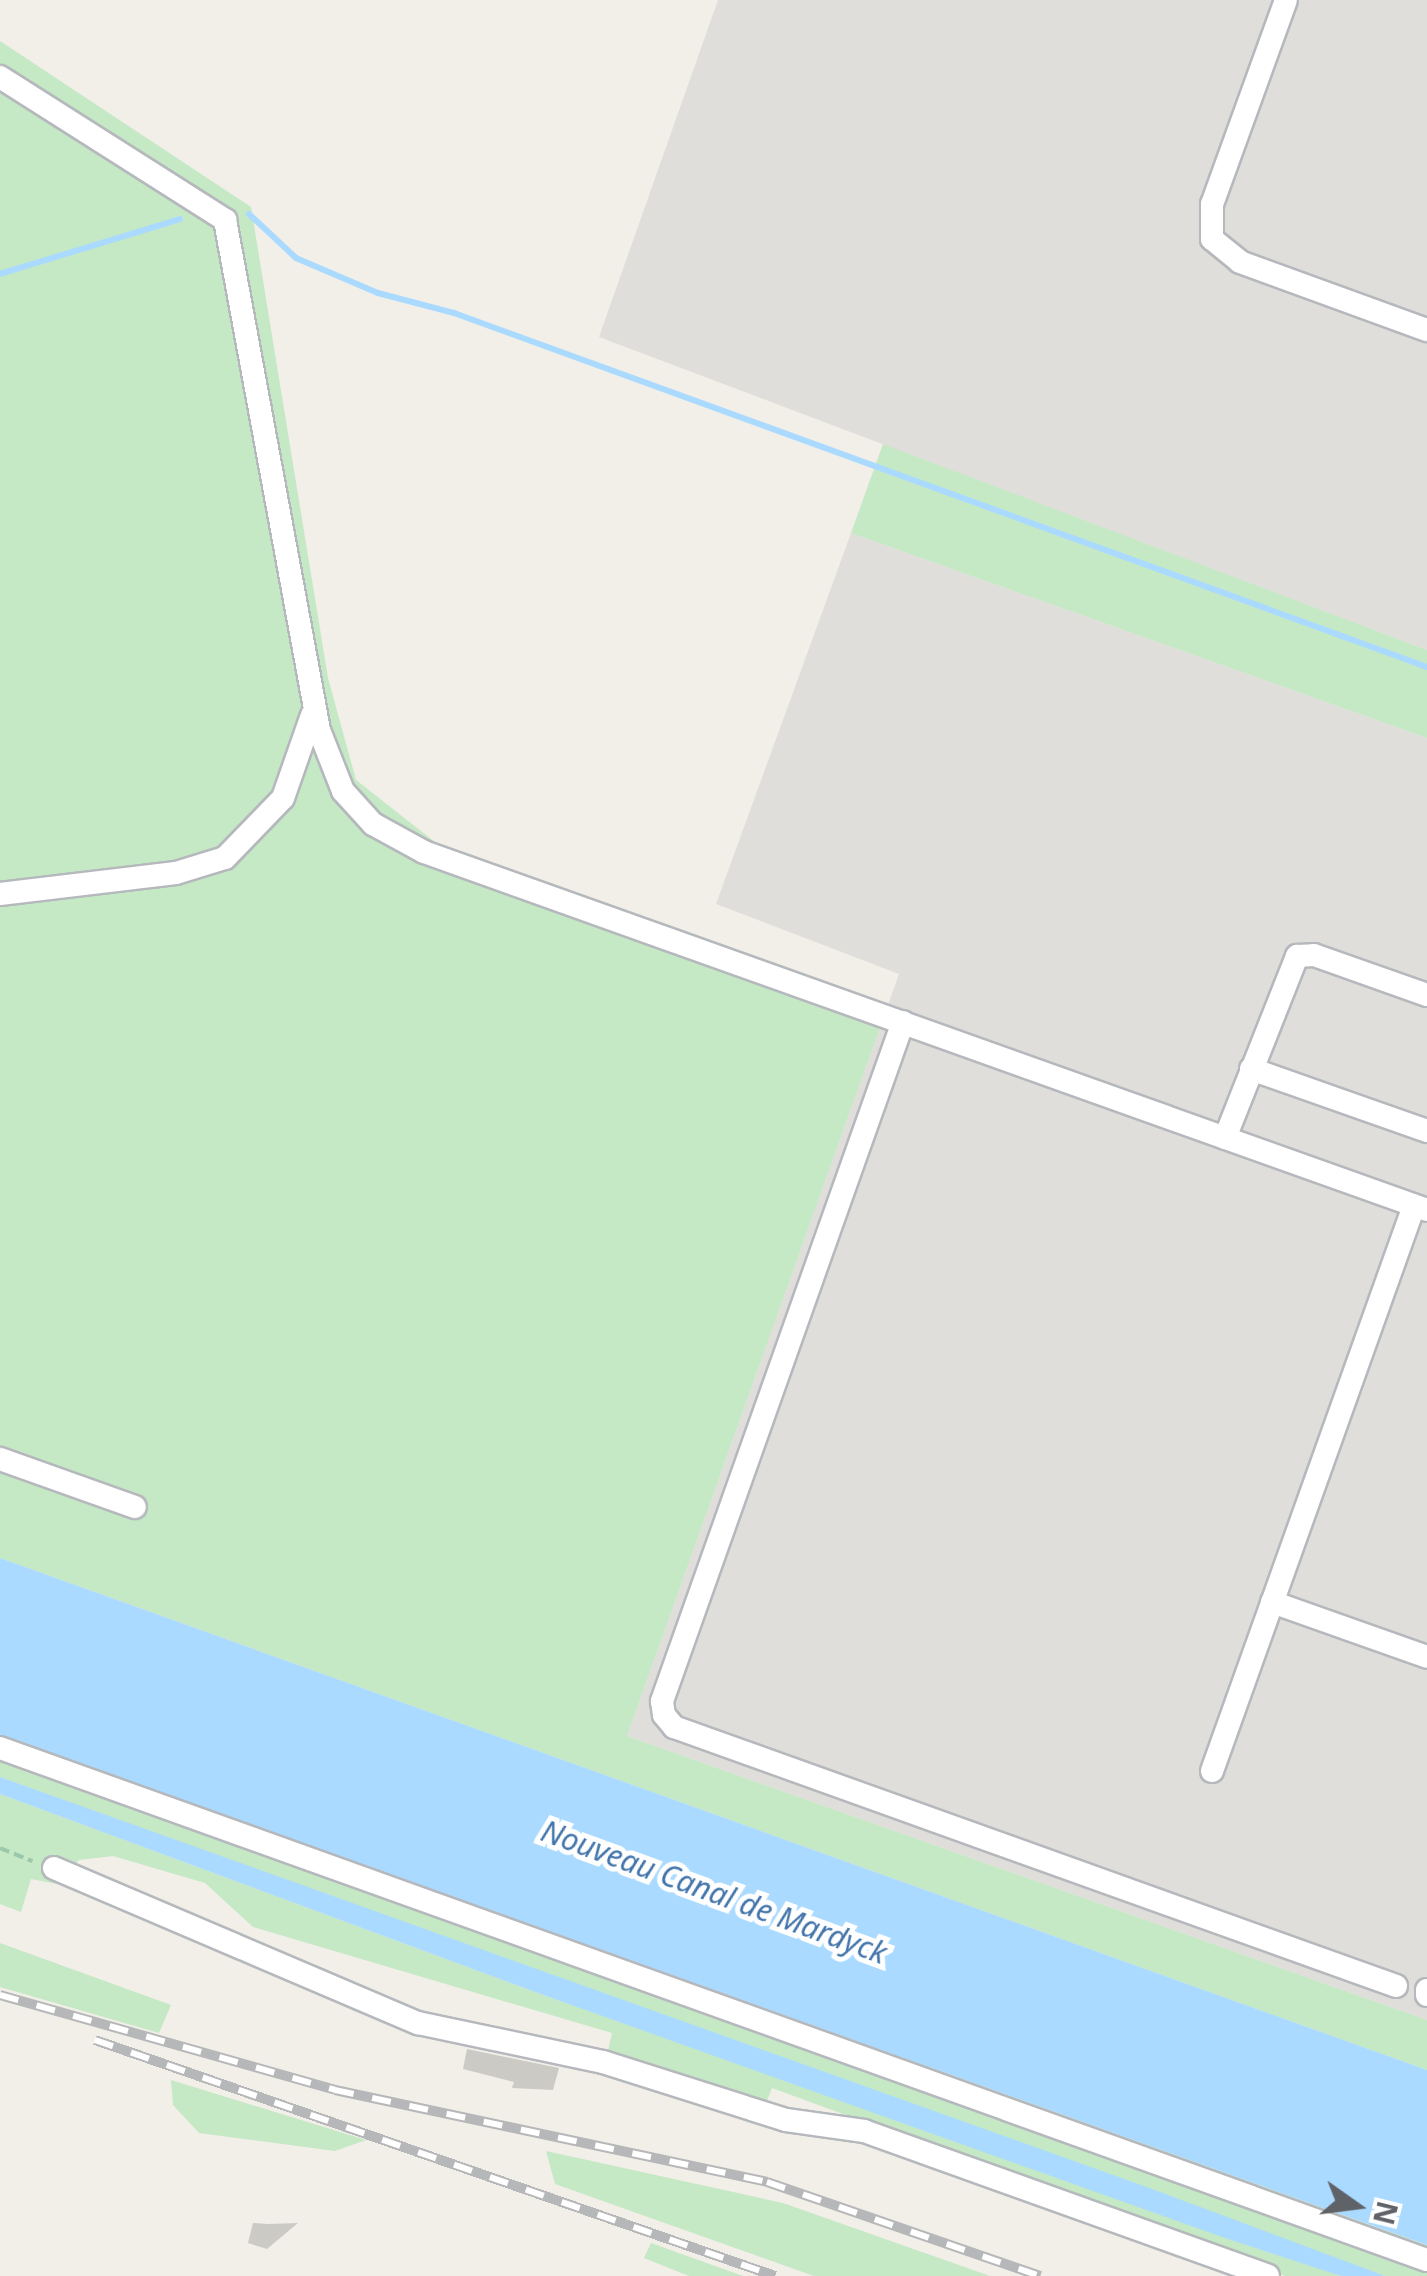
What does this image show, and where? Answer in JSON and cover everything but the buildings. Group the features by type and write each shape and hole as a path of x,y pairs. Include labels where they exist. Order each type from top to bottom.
{"street":[{"path":"1286,0 1212,204 1212,238 1240,262 1427,330"},
{"path":"0,78 224,220 314,707 344,791 362,815 402,842 1420,1208 1212,1771"},
{"path":"0,894 157,876 224,858 251,838 283,798 314,707"},
{"path":"1225,1138 1297,956 1314,955 1427,995"},
{"path":"894,1019 662,1701 664,1715 674,1728 1396,1986"},
{"path":"1251,1069 1427,1131"},
{"path":"0,1459 136,1506"},
{"path":"1272,1602 1427,1657"},
{"path":"0,1748 1427,2260"},
{"path":"54,1868 418,2023 602,2062 786,2120 864,2132 1268,2276"}],"path":[{"path":"0,1848 54,1868"}],"shaded area":[{"path":"718,0 1427,0 1427,650 599,337"},
{"path":"851,533 1427,738 1427,2020 627,1736 899,974 716,904"}],"green space":[{"path":"0,41 251,207 328,678 356,780 440,846 888,1005 627,1736 1427,2020 1427,2070 0,1558"},
{"path":"883,444 1427,650 1427,738 851,533"},
{"path":"0,1735 1427,2245 1427,2276 1385,2276 1299,2247 0,1777"},
{"path":"0,1794 535,1992 1341,2276 1285,2276 772,2088 764,2108 608,2051 612,2033 253,1927 205,1883 113,1856 79,1860 57,1884 31,1879 21,1912 0,1904"},
{"path":"0,1943 171,2005 159,2033 0,1987"},
{"path":"171,2080 366,2140 335,2151 199,2133 173,2105"},
{"path":"546,2151 783,2203 990,2276 814,2276 555,2184"},
{"path":"651,2243 743,2276 689,2276 644,2258"}],"water":[{"name":"Nouveau Canal de Mardyck","path":"0,1558 1427,2070 1427,2245 0,1735"},
{"path":"0,1777 1385,2276 1341,2276 1225,2238 535,1992 0,1794"}],"waterway":[{"path":"249,214 296,258 378,293 454,313 1427,667"},
{"path":"0,274 180,219"}],"railway":[{"path":"0,1995 335,2090 767,2182 1040,2276"},
{"path":"95,2040 775,2276"}]}
